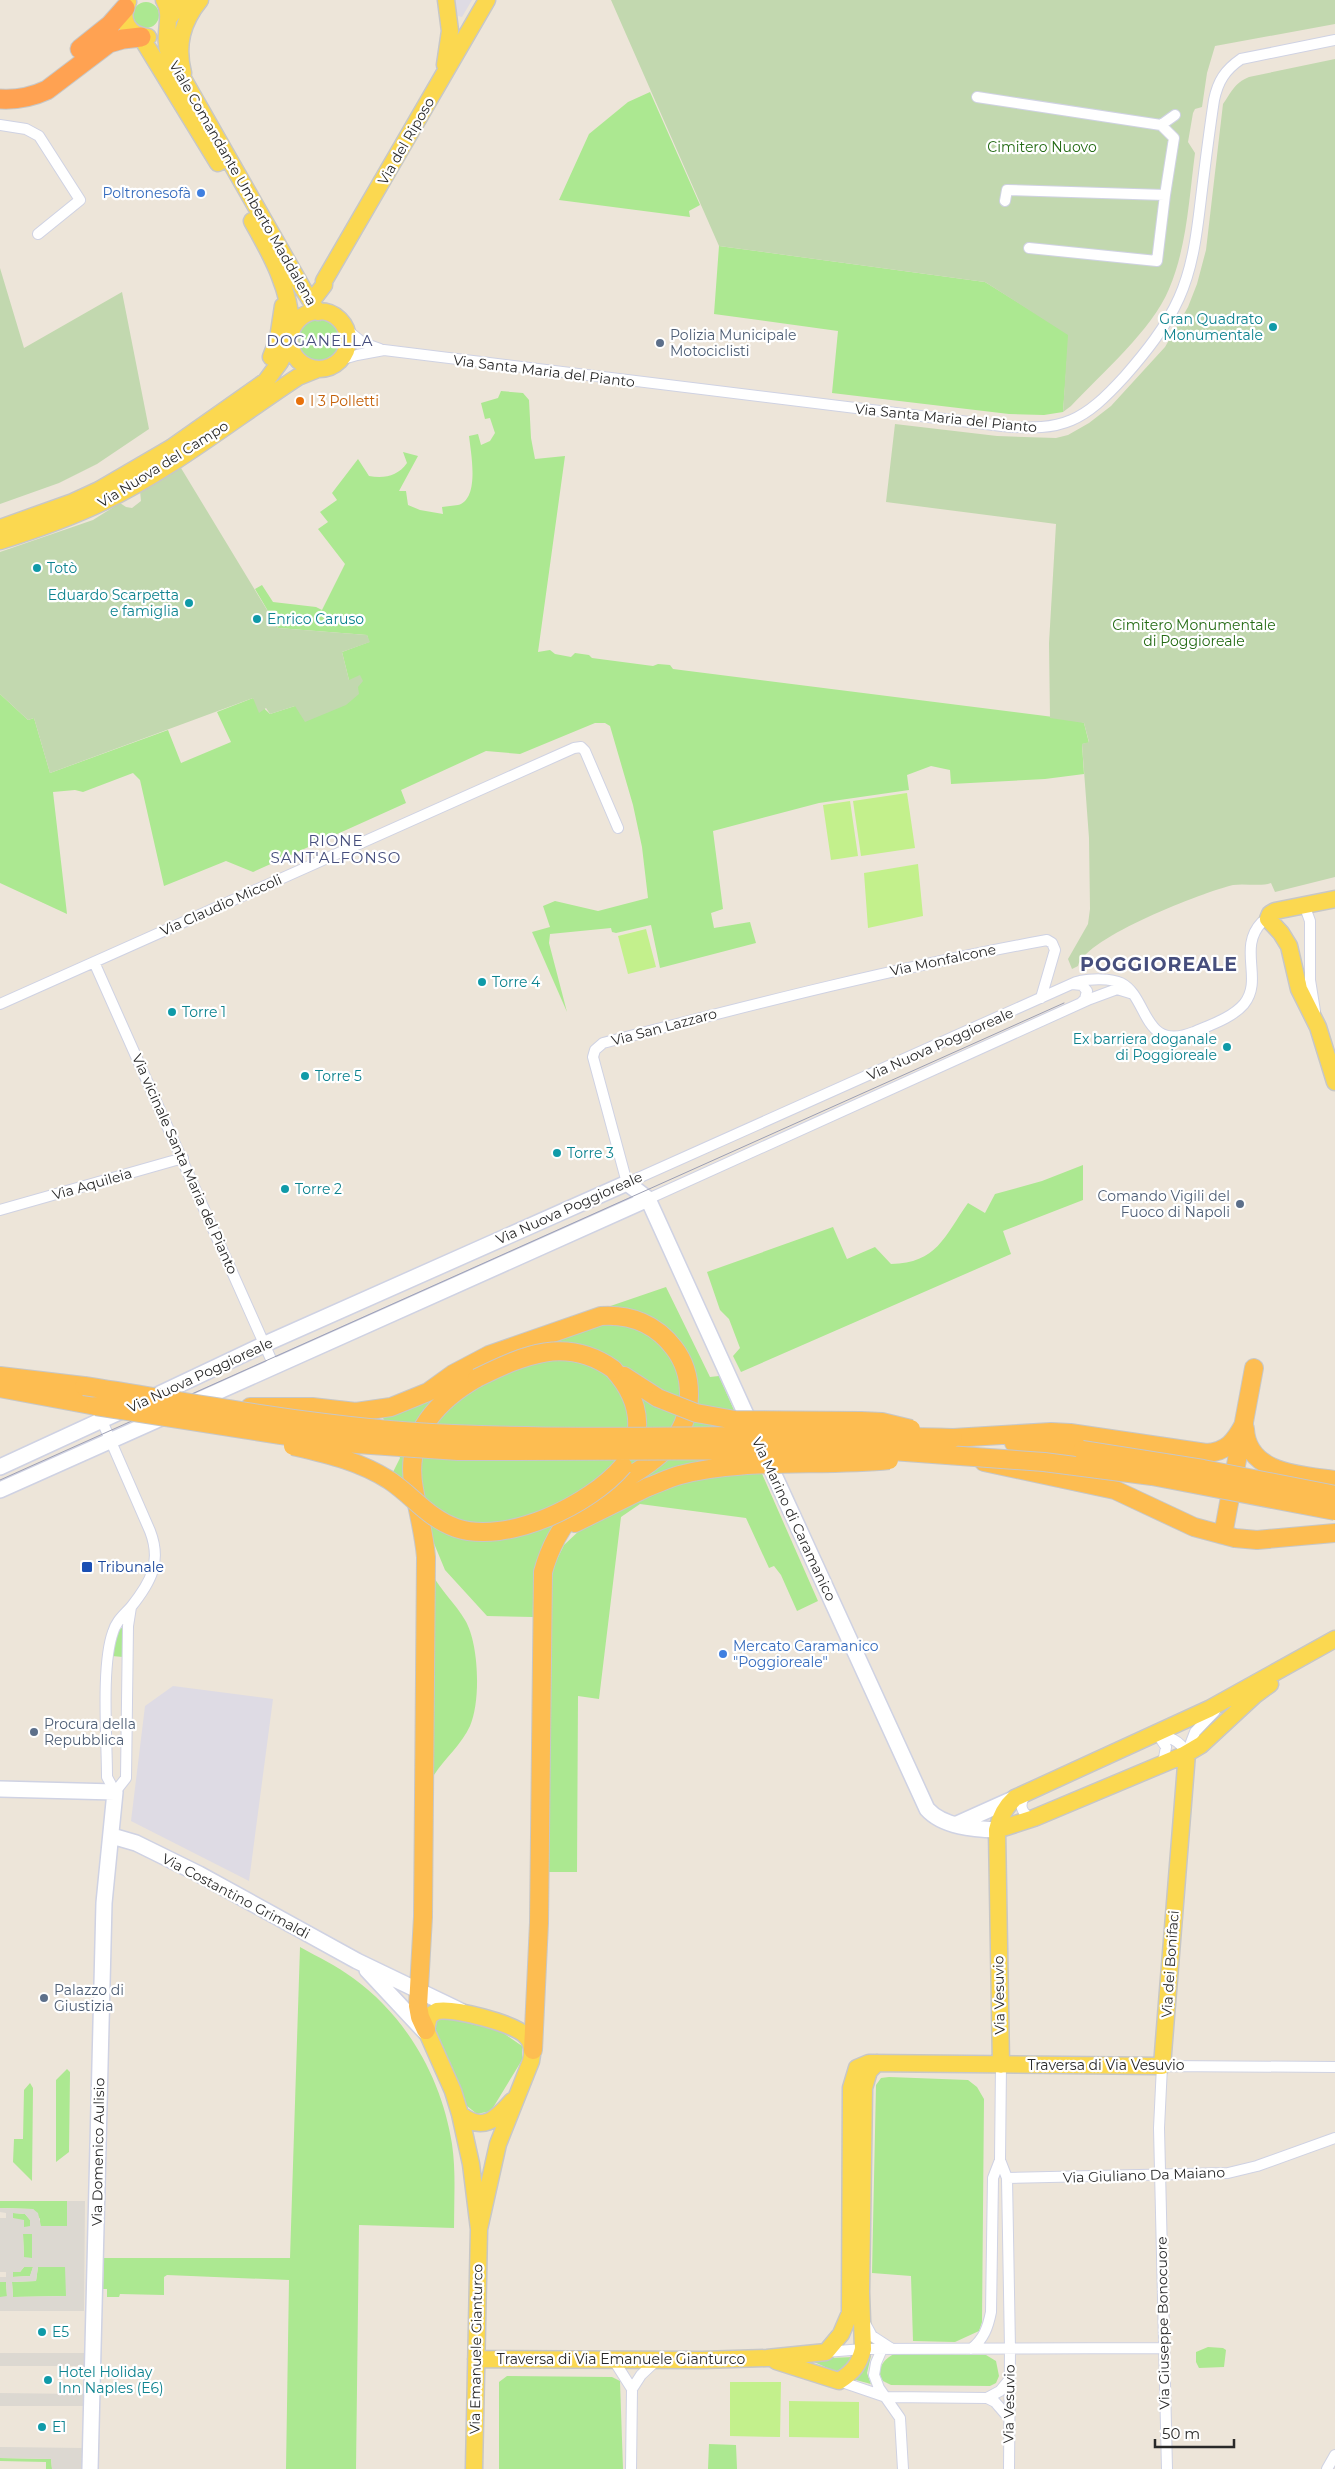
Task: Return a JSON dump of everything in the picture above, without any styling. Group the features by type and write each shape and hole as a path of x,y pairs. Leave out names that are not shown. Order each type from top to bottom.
{"highway":[{"path":"0,87 21,86 46,76 110,25 125,3"},
{"path":"0,100 15,100 48,90 109,43 123,38 141,37"},
{"path":"221,1408 297,1407 356,1412 391,1407 428,1392 460,1370 489,1355 601,1316 620,1316 637,1320 654,1328 669,1341 681,1360 686,1373 689,1394 688,1411 682,1428 672,1445 655,1459 578,1510 566,1524 550,1551 544,1572 542,1584 539,1924 533,2050"},
{"path":"427,2032 420,2017 419,1992 423,1917 425,1542 414,1489 412,1464 417,1442 432,1413 444,1400 477,1378 510,1363 555,1350 583,1352 597,1358 658,1398 706,1416 735,1420 882,1422 1023,1472 1075,1480 1115,1490 1194,1528 1222,1535 1257,1540 1335,1533"},
{"path":"1222,1535 1254,1368"},
{"path":"218,1426 353,1462 390,1481 439,1521 467,1531 497,1532 539,1520 563,1510 598,1489 623,1466 633,1448 638,1421 628,1388 613,1369"},
{"path":"0,1376 84,1386 315,1422 453,1434 870,1435 952,1446 1044,1462 1152,1476 1335,1510"},
{"path":"0,1388 218,1426 347,1443 458,1451 829,1450 1041,1445 1145,1460 1335,1495"},
{"path":"550,1551 561,1535 577,1522 648,1487 681,1475 728,1467 852,1464 952,1446 1051,1432 1070,1433 1206,1453 1216,1452 1229,1446 1244,1424"},
{"path":"1244,1424 1249,1448 1253,1455 1267,1465 1290,1472 1335,1480"}],"main road":[{"name":"Viale Comandante Umberto Maddalena","path":"164,0 168,6 167,48 186,85 311,301"},
{"path":"141,37 154,36 164,29 184,0"},
{"path":"186,85 181,62 180,40 187,18 200,0"},
{"path":"443,77 450,32 446,0"},
{"name":"Via del Riposo","path":"311,301 324,285 324,281 487,0"},
{"name":"Viale Comandante Umberto Maddalena","path":"125,3 126,26 141,37 246,209 270,252 284,286 291,335"},
{"path":"248,394 266,367 278,340 284,286"},
{"path":"311,301 334,316 345,328 346,349 340,360 332,366 318,369 302,363 291,349 291,335 311,301"},
{"name":"Via Nuova del Campo","path":"0,528 50,512 99,490 171,448 266,381 280,362 291,335"},
{"name":"Via Nuova del Campo","path":"0,541 54,523 105,501 168,464 298,378 318,369"},
{"path":"1335,899 1275,911 1270,914 1268,919 1268,924 1289,946 1299,989 1318,1027 1335,1082"},
{"path":"627,1183 648,1199"},
{"name":"Via Nuova Poggioreale","path":"0,1467 265,1344 627,1183"},
{"name":"Via Nuova Poggioreale","path":"0,1490 648,1199"},
{"name":"Via Marino di Caramanico","path":"648,1199 927,1809 934,1817 956,1824 997,1830"},
{"path":"997,1830 1034,1818 1187,1753 1212,1736 1264,1682 1335,1639"},
{"path":"956,1824 1154,1735 1335,1648"},
{"name":"Via dei Bonifaci","path":"1162,2066 1187,1753"},
{"path":"0,1789 115,1792"},
{"name":"Via Domenico Aulisio","path":"90,2469 104,1903 115,1792"},
{"path":"997,1830 1002,1813 1021,1795"},
{"name":"Via Vesuvio","path":"997,1830 1000,2065"},
{"name":"Via Costantino Grimaldi","path":"112,1836 136,1843 199,1874 357,1961 419,1992 474,2016"},
{"name":"Via Costantino Grimaldi","path":"357,1961 427,2032"},
{"path":"427,2032 429,2016 436,2011 474,2016 520,2030 531,2043 533,2050"},
{"name":"Via Emanuele Gianturco","path":"427,2032 444,2069 460,2114 469,2156 479,2229 474,2469"},
{"name":"Via Emanuele Gianturco","path":"479,2229 493,2161 531,2061 533,2050"},
{"name":"Traversa di Via Vesuvio","path":"826,2352 841,2334 850,2314 852,2079 854,2073 862,2064 1162,2066"},
{"path":"839,2381 855,2370 863,2349 864,2088 869,2071 877,2064"},
{"name":"Via Emanuele Gianturco","path":"460,2114 474,2122 488,2122 498,2116 517,2096"},
{"name":"Traversa di Via Emanuele Gianturco","path":"476,2359 767,2358 826,2352"},
{"name":"Traversa di Via Emanuele Gianturco","path":"767,2358 806,2368 839,2381"}],"street":[{"name":"Via Santa Maria del Pianto","path":"340,360 384,350 1002,426 1048,428 1063,424 1088,411 1117,384 1158,334 1179,298 1195,246 1214,100 1221,77 1241,59 1335,40"},
{"path":"977,97 1161,125 1174,138 1165,195 1158,261 1029,248"},
{"path":"1161,125 1175,115"},
{"path":"0,124 26,129 40,136 80,200 38,234"},
{"path":"1005,201 1007,190 1165,195"},
{"path":"345,328 363,343 384,350"},
{"name":"Via Claudio Miccoli","path":"0,1004 574,748 581,747 585,751 618,828"},
{"path":"1306,910 1310,920 1310,980 1318,1027"},
{"name":"Via Nuova Poggioreale","path":"627,1183 768,1118 805,1105 1072,984 1088,980 1117,981 1128,988 1151,1026 1170,1036 1193,1032 1232,1014 1243,1005 1250,991 1250,944 1253,933 1268,924"},
{"name":"Via Monfalcone","path":"777,998 962,955 1047,940 1052,943 1054,950 1041,998"},
{"name":"Via vicinale Santa Maria del Pianto","path":"94,962 183,1158 274,1366"},
{"path":"1072,984 1082,986 1087,991 1085,999 1081,1003"},
{"name":"Via Nuova Poggioreale","path":"648,1199 1081,1003 1116,989 1126,991 1137,1002"},
{"name":"Via San Lazzaro","path":"627,1183 593,1057 594,1050 604,1043 777,998"},
{"name":"Via Aquileia","path":"0,1210 183,1158"},
{"path":"102,1421 150,1530 156,1549 154,1571 131,1607 115,1627 108,1657 107,1777 115,1792 126,1778 128,1626 131,1607"},
{"path":"1187,1753 1194,1732 1227,1699"},
{"path":"1154,1735 1175,1740 1182,1745 1187,1753"},
{"path":"1154,1735 1160,1738 1166,1747 1164,1758 1159,1765"},
{"path":"1021,1795 1024,1797 1021,1808 1024,1813 1034,1818"},
{"name":"Via Vesuvio","path":"1000,2065 1000,2160 1007,2178 1010,2349 1009,2469"},
{"name":"Traversa di Via Vesuvio","path":"1162,2066 1335,2067"},
{"name":"Via dei Bonifaci","path":"1160,2176 1162,2066"},
{"name":"Via Giuliano Da Maiano","path":"1007,2178 1206,2176 1246,2170 1335,2138"},
{"name":"Via Vesuvio","path":"971,2349 980,2342 986,2332 991,2312 993,2178 1000,2160"},
{"name":"Via Giuseppe Bonocuore","path":"1160,2176 1167,2469"},
{"path":"862,2318 872,2336 888,2349 876,2363 874,2375 900,2418 903,2469"},
{"name":"Traversa di Via Emanuele Gianturco","path":"826,2352 863,2349 1164,2348"},
{"path":"614,2359 632,2389 631,2469"},
{"path":"632,2389 641,2375 658,2359"},
{"path":"987,2398 1000,2391 1009,2380"},
{"name":"Traversa di Via Emanuele Gianturco","path":"839,2381 886,2396 987,2398"},
{"path":"987,2398 995,2402 1008,2417"},
{"path":"1326,2469 1335,2455"}],"shaded area":[{"path":"453,0 472,0 462,17 458,16"},
{"path":"173,1686 273,1699 249,1881 131,1821 145,1706"},
{"path":"67,2201 85,2201 84,2311 0,2311 0,2297 7,2296 6,2282 0,2282 0,2277 6,2277 6,2272 0,2272 0,2218 6,2218 6,2213 0,2212 0,2208 33,2209 38,2213 41,2226 67,2226","holes":["13,2213 25,2214 30,2220 30,2226 24,2227 24,2220 13,2218","23,2234 32,2234 32,2258 24,2257","24,2267 33,2267 30,2276 13,2277 13,2272 20,2272","38,2267 65,2267 66,2296 13,2297 12,2282 36,2281"]},
{"path":"0,2353 84,2353 84,2366 0,2366"},
{"path":"0,2393 84,2394 84,2406 0,2406"},
{"path":"0,2447 84,2448 83,2469 52,2469 51,2459 0,2458"}],"green space":[{"name":"Cimitero Nuovo","path":"611,0 1335,0 1335,24 1215,46 1207,73 1202,107 1195,109 1193,113 1188,142 1195,153 1189,205 1180,256 1169,289 1151,320 1139,335 1063,412 1068,335 985,282 719,246"},
{"path":"146,2 155,6 159,15 155,24 146,28 137,24 133,15 137,6"},
{"name":"Cimitero Monumentale di Poggioreale","path":"1335,59 1335,877 1275,892 1271,883 1262,885 1233,885 1218,889 1173,906 1123,929 1086,954 1078,966 1072,969 1068,959 1088,924 1090,909 1089,838 1082,744 1089,742 1084,723 1050,718 1049,643 1056,524 886,502 895,424 997,436 1056,438 1068,435 1089,423 1111,406 1165,347 1188,307 1197,284 1206,250 1223,104 1236,85 1244,79"},
{"path":"650,92 700,205 689,211 690,217 559,200 589,134 628,102"},
{"path":"719,246 985,282 1069,334 1063,412 1044,415 1009,414 832,393 838,331 714,314"},
{"path":"0,268 24,348 122,292 149,429 97,464 59,483 0,504"},
{"path":"314,316 324,316 336,323 343,335 343,345 336,357 324,364 314,364 306,360 299,353 295,345 295,335 299,327 306,320"},
{"path":"501,391 523,393 529,400 531,438 535,459 565,456 538,652 550,650 555,654 571,657 575,653 589,655 592,658 653,666 658,664 670,665 673,669 1077,720 1084,723 1089,743 1082,744 1084,774 1045,779 951,784 950,770 931,766 907,775 909,790 819,803 713,831 723,909 711,913 714,928 750,922 756,943 660,968 651,925 616,933 612,932 611,928 550,934 549,943 567,1012 532,932 550,927 543,906 555,901 598,911 648,898 642,847 633,805 610,726 605,723 595,723 520,754 486,751 401,790 406,803 253,872 226,861 164,886 140,780 133,773 83,792 75,790 53,792 67,914 0,883 0,694 28,720 34,718 50,773 168,730 181,763 231,742 217,712 253,698 270,714 295,706 349,680 342,652 369,642 367,635 278,628 255,589 262,585 273,602 316,607 322,610 345,564 318,529 328,522 320,512 337,500 332,493 358,459 369,476 380,477 395,474 407,463 403,452 418,456 399,491 406,491 408,505 420,510 443,514 442,507 458,505 465,501 472,485 469,436 478,434 481,445 490,441 495,433 490,418 485,419 481,403 498,398"},
{"path":"181,468 278,628 367,635 370,642 342,652 349,680 360,675 363,681 358,687 359,694 346,705 305,722 295,706 270,714 266,708 259,713 253,698 50,773 34,718 28,720 0,694 0,552 93,520 120,503 132,508 141,501 140,491"},
{"path":"907,793 915,848 861,856 853,801"},
{"path":"850,801 858,856 831,860 823,805"},
{"path":"918,864 923,916 868,928 864,873"},
{"path":"646,929 656,967 628,974 618,936"},
{"path":"1083,1165 1083,1200 1003,1231 1011,1254 741,1372 733,1356 740,1348 729,1319 720,1310 707,1272 833,1227 847,1259 875,1247 891,1264 919,1259 938,1246 968,1203 985,1213 995,1194 1042,1181"},
{"path":"666,1287 710,1377 719,1376 818,1601 797,1611 781,1575 774,1566 769,1568 746,1518 640,1504 621,1517 599,1699 578,1696 577,1872 545,1872 549,1576 564,1545 581,1529 585,1514 681,1444 691,1426 697,1398 677,1342 616,1321 656,1337 679,1369 682,1417 666,1441 554,1527 542,1550 536,1570 533,1591 533,1617 487,1616 445,1570 428,1529 418,1460 430,1404 413,1427 404,1480 393,1472 400,1458 378,1406 590,1313"},
{"path":"432,1574 461,1614 470,1630 476,1657 477,1688 474,1715 467,1733 434,1775 429,1776"},
{"path":"122,1628 123,1657 112,1656 119,1629"},
{"path":"300,1947 353,1978 390,2011 419,2051 431,2073 440,2096 452,2144 454,2228 359,2225 356,2469 286,2469 289,2280 167,2275 164,2277 164,2295 120,2294 119,2297 107,2297 107,2289 103,2289 104,2258 290,2258"},
{"path":"444,2016 499,2030 522,2046 522,2060 491,2111 477,2114 467,2106 450,2062 432,2027 432,2023"},
{"path":"67,2069 70,2072 69,2152 56,2162 56,2080"},
{"path":"881,2078 968,2080 977,2087 984,2099 982,2322 979,2331 955,2342 913,2341 911,2276 872,2273 876,2085"},
{"path":"30,2083 33,2088 32,2181 13,2162 14,2139 23,2139 24,2090"},
{"path":"0,2201 67,2201 67,2226 40,2226 40,2219 33,2209 0,2208"},
{"path":"13,2213 25,2214 30,2220 31,2227 24,2227 13,2218"},
{"path":"23,2234 32,2234 32,2258 24,2258"},
{"path":"24,2267 33,2267 30,2276 12,2277 12,2272 20,2272"},
{"path":"38,2267 66,2267 66,2296 13,2297 12,2282 36,2281"},
{"path":"0,2282 6,2282 7,2297 0,2297"},
{"path":"1208,2347 1226,2350 1224,2367 1199,2368 1196,2362 1196,2352"},
{"path":"894,2354 986,2355 996,2361 999,2376 996,2383 990,2386 891,2385 883,2381 880,2369 884,2362"},
{"path":"867,2356 871,2356 867,2373 871,2384 852,2379"},
{"path":"854,2357 839,2373 814,2362 830,2358"},
{"path":"507,2376 612,2377 620,2381 623,2469 499,2469 499,2382"},
{"path":"730,2382 781,2382 780,2437 730,2436"},
{"path":"789,2401 859,2402 859,2438 789,2437"},
{"path":"709,2444 736,2445 737,2469 708,2469"},
{"path":"0,2458 51,2459 52,2469 46,2469 46,2462 0,2461"}],"tram line":[{"path":"0,1480 1064,1003"}],"place":[{"name":"Poltronesofà","path":"201,193"},
{"name":"Gran Quadrato Monumentale","path":"1273,327"},
{"name":"Polizia Municipale Motociclisti","path":"660,343"},
{"name":"I 3 Polletti","path":"300,401"},
{"name":"Totò","path":"37,568"},
{"name":"Eduardo Scarpetta e famiglia","path":"189,603"},
{"name":"Enrico Caruso","path":"257,619"},
{"name":"Torre 4","path":"482,982"},
{"name":"Torre 1","path":"172,1012"},
{"name":"Ex barriera doganale di Poggioreale","path":"1227,1047"},
{"name":"Torre 5","path":"305,1076"},
{"name":"Torre 3","path":"557,1153"},
{"name":"Torre 2","path":"285,1189"},
{"name":"Comando Vigili del Fuoco di Napoli","path":"1240,1204"},
{"name":"Tribunale","path":"87,1567"},
{"name":"Mercato Caramanico \"Poggioreale\"","path":"723,1654"},
{"name":"Procura della Repubblica","path":"34,1732"},
{"name":"Palazzo di Giustizia","path":"44,1998"},
{"name":"E5","path":"42,2332"},
{"name":"Hotel Holiday Inn Naples (E6)","path":"48,2380"},
{"name":"E1","path":"42,2427"}],"district":[{"name":"DOGANELLA","path":"320,340"},
{"name":"RIONE SANT'ALFONSO","path":"336,848"},
{"name":"POGGIOREALE","path":"1159,964"}]}
